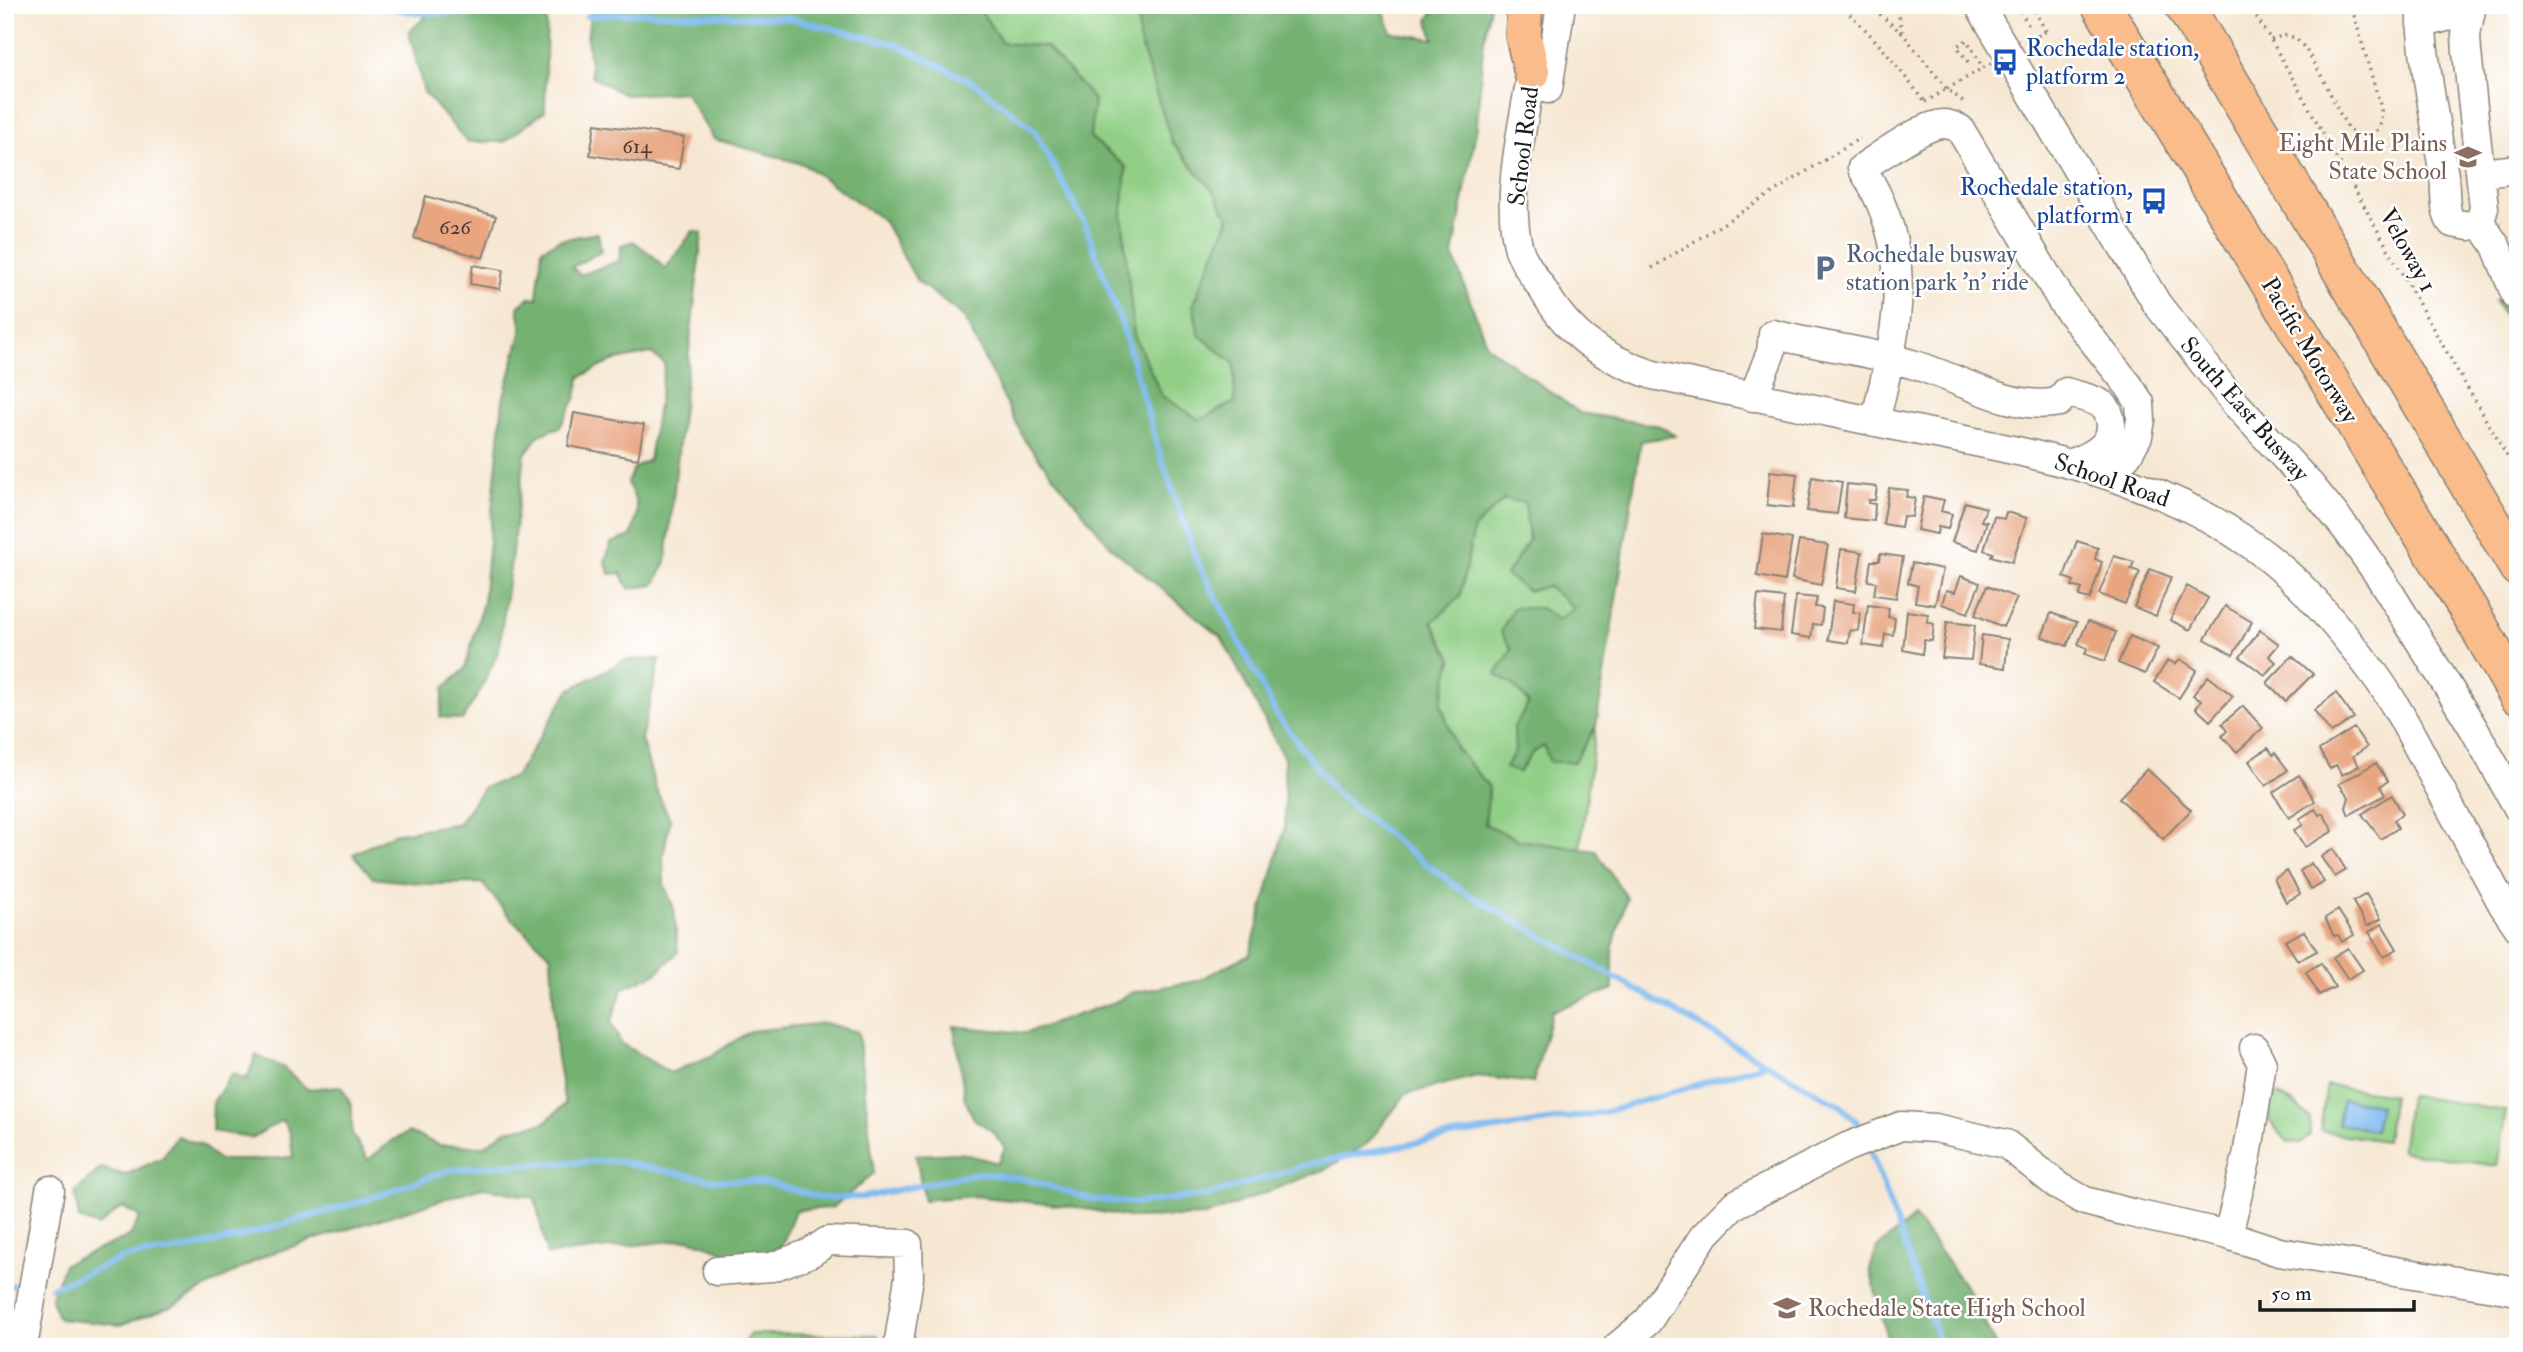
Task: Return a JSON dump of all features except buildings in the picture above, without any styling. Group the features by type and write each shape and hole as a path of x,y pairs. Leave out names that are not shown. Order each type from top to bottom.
{"highway":[{"name":"Pacific Motorway","path":"2101,5 2518,695"},
{"path":"2184,5 2518,567"}],"main road":[{"path":"1525,5 1523,35 1532,73"}],"street":[{"name":"School Road","path":"1542,5 1515,178 1514,209 1519,250 1555,311 1571,328 1615,362 1653,375 1994,446 2109,475 2174,500 2265,555 2306,592 2375,675 2409,731 2503,905 2518,927"},
{"name":"School Road","path":"1538,282 1531,209 1533,181 1562,5"},
{"name":"South East Busway","path":"1979,5 2157,304 2235,403 2312,487 2353,538 2423,647 2518,808"},
{"path":"2480,222 2461,226 2448,219 2420,15 2446,17 2471,10 2466,35 2484,208 2480,222 2496,246 2516,296"},
{"path":"1875,422 1897,316 1897,265 1882,203 1862,168 1909,138 1931,127 1946,124 1960,129 2063,303 2140,403 2138,436 2128,454 2109,475"},
{"path":"2481,173 2518,169"},
{"path":"1754,397 1771,352 1773,334 1937,372 1992,395 2044,405 2059,402 2066,392 2103,405 2110,415 2111,430 2107,441 2093,454 2070,464"},
{"path":"2228,1235 2247,1156 2262,1064 2254,1048"},
{"path":"1617,1347 1647,1321 1703,1237 1734,1206 1847,1147 1901,1126 1935,1128 2006,1144 2060,1187 2085,1201 2228,1235 2279,1252 2518,1292"},
{"path":"23,1347 50,1191"},
{"path":"717,1271 772,1267 810,1253 828,1241 908,1244 909,1278 898,1347"}],"path":[{"path":"1839,5 1878,42 1923,103 2046,31 2030,5 2020,9 2028,24"},
{"path":"1869,5 1903,34 1947,89"},
{"path":"1891,5 1899,16 1903,34"},
{"name":"Veloway 1","path":"2249,5 2518,475"},
{"path":"2271,40 2283,35 2294,37 2307,48 2349,130 2362,136 2371,136 2378,129 2382,118 2381,108 2351,5"},
{"path":"1968,62 1957,46 1967,40 1983,68"},
{"path":"1652,268 1869,133"}],"green space":[{"path":"438,5 547,5 545,111 504,142 467,142 424,92 409,32"},
{"path":"592,5 977,5 1002,43 1047,47 1094,100 1090,137 1126,167 1122,215 1134,335 1162,396 1200,420 1235,402 1234,363 1199,335 1193,304 1229,219 1215,193 1172,142 1139,39 1138,5 1382,5 1391,32 1434,39 1428,20 1438,5 1490,5 1483,47 1477,125 1453,255 1487,346 1580,413 1660,426 1675,436 1641,441 1596,726 1574,762 1550,762 1544,746 1532,753 1519,772 1505,768 1515,751 1514,727 1529,703 1514,686 1496,674 1512,650 1501,632 1513,608 1541,608 1558,620 1574,608 1548,586 1528,591 1506,575 1529,540 1525,503 1504,499 1474,528 1460,597 1432,622 1452,659 1441,703 1456,748 1489,787 1485,824 1519,840 1596,851 1627,898 1613,947 1613,989 1552,1011 1533,1083 1477,1076 1406,1094 1368,1143 1326,1169 1205,1216 1134,1218 1075,1207 974,1196 924,1200 916,1155 961,1153 998,1163 1005,1148 991,1130 974,1119 965,1100 954,1026 1026,1033 1117,1001 1130,993 1197,981 1250,954 1285,826 1284,758 1222,638 1112,548 1025,441 963,316 917,281 883,220 803,164 713,139 685,92 624,95 591,76 587,38"},
{"path":"977,5 1138,5 1139,39 1172,142 1215,193 1229,219 1193,304 1199,335 1234,363 1235,402 1200,420 1162,396 1134,335 1122,215 1126,167 1090,137 1094,100 1047,47 1002,43"},
{"path":"693,231 702,233 666,562 654,585 629,589 621,573 610,574 605,562 611,543 631,536 636,521 637,509 627,483 634,468 649,460 665,364 651,353 612,361 580,377 576,397 560,427 539,435 525,454 499,650 480,691 462,720 440,717 444,688 465,669 483,602 503,400 522,329 518,307 529,298 537,298 542,249 559,240 598,233 601,252 572,267 580,275 619,261 621,245 633,241 665,269"},
{"path":"2518,299 2518,342 2495,300"},
{"path":"1505,499 1525,503 1529,540 1547,586 1575,608 1558,620 1541,608 1496,674 1514,686 1529,702 1514,727 1519,772 1532,753 1544,746 1574,762 1596,726 1580,849 1519,840 1485,824 1489,787 1456,748 1441,703 1452,659 1432,622 1460,597 1473,528"},
{"path":"660,659 641,739 657,792 670,819 663,857 664,884 674,909 678,952 655,974 623,988 611,1023 621,1043 670,1073 711,1056 750,1031 825,1023 858,1032 874,1173 832,1208 795,1210 782,1245 752,1261 689,1239 547,1255 535,1198 482,1187 266,1255 171,1307 120,1325 59,1319 51,1300 64,1264 130,1236 140,1217 122,1207 98,1226 79,1219 75,1192 101,1168 125,1175 162,1158 177,1136 201,1145 219,1160 293,1157 290,1133 282,1120 252,1138 212,1131 213,1102 232,1074 247,1079 256,1055 284,1068 307,1089 341,1086 352,1107 352,1134 368,1160 391,1141 409,1132 439,1145 485,1146 506,1130 544,1123 565,1104 556,1052 551,956 510,917 482,883 427,884 373,878 353,854 393,834 459,823 484,787 515,777 569,690 625,660"},
{"path":"2327,1085 2393,1095 2386,1141 2320,1131"},
{"path":"2277,1094 2294,1103 2310,1119 2310,1135 2300,1143 2288,1142 2269,1121 2270,1102"},
{"path":"2409,1095 2506,1111 2497,1166 2401,1151"},
{"path":"1914,1217 1969,1291 1996,1347 1889,1347 1870,1269 1877,1248"},
{"path":"750,1334 878,1335 876,1347 741,1347"}],"water":[{"path":"2342,1099 2380,1105 2375,1130 2338,1124"}],"waterway":[{"path":"380,5 416,13 535,14"},
{"path":"587,16 640,13 789,18 896,44 978,85 1034,130 1085,224 1124,331 1158,448 1196,559 1277,715 1335,792 1463,891 1841,1106 1859,1124 1863,1133"},
{"path":"51,1288 126,1257 186,1249 235,1238 366,1200 449,1170 501,1165 615,1161 713,1180 774,1184 822,1198 864,1197 978,1173 1025,1179 1094,1200 1136,1203 1210,1195 1313,1163 1451,1136 1606,1112 1766,1064"},
{"path":"1869,1146 1941,1347"},
{"path":"5,1288 17,1284"}],"place":[{"name":"Rochedale station, platform 2","path":"2005,62"},
{"name":"Eight Mile Plains State School","path":"2468,157"},
{"name":"Rochedale station, platform 1","path":"2154,201"},
{"name":"Rochedale busway station park 'n' ride","path":"1825,268"},
{"name":"Rochedale State High School","path":"1787,1308"}]}
